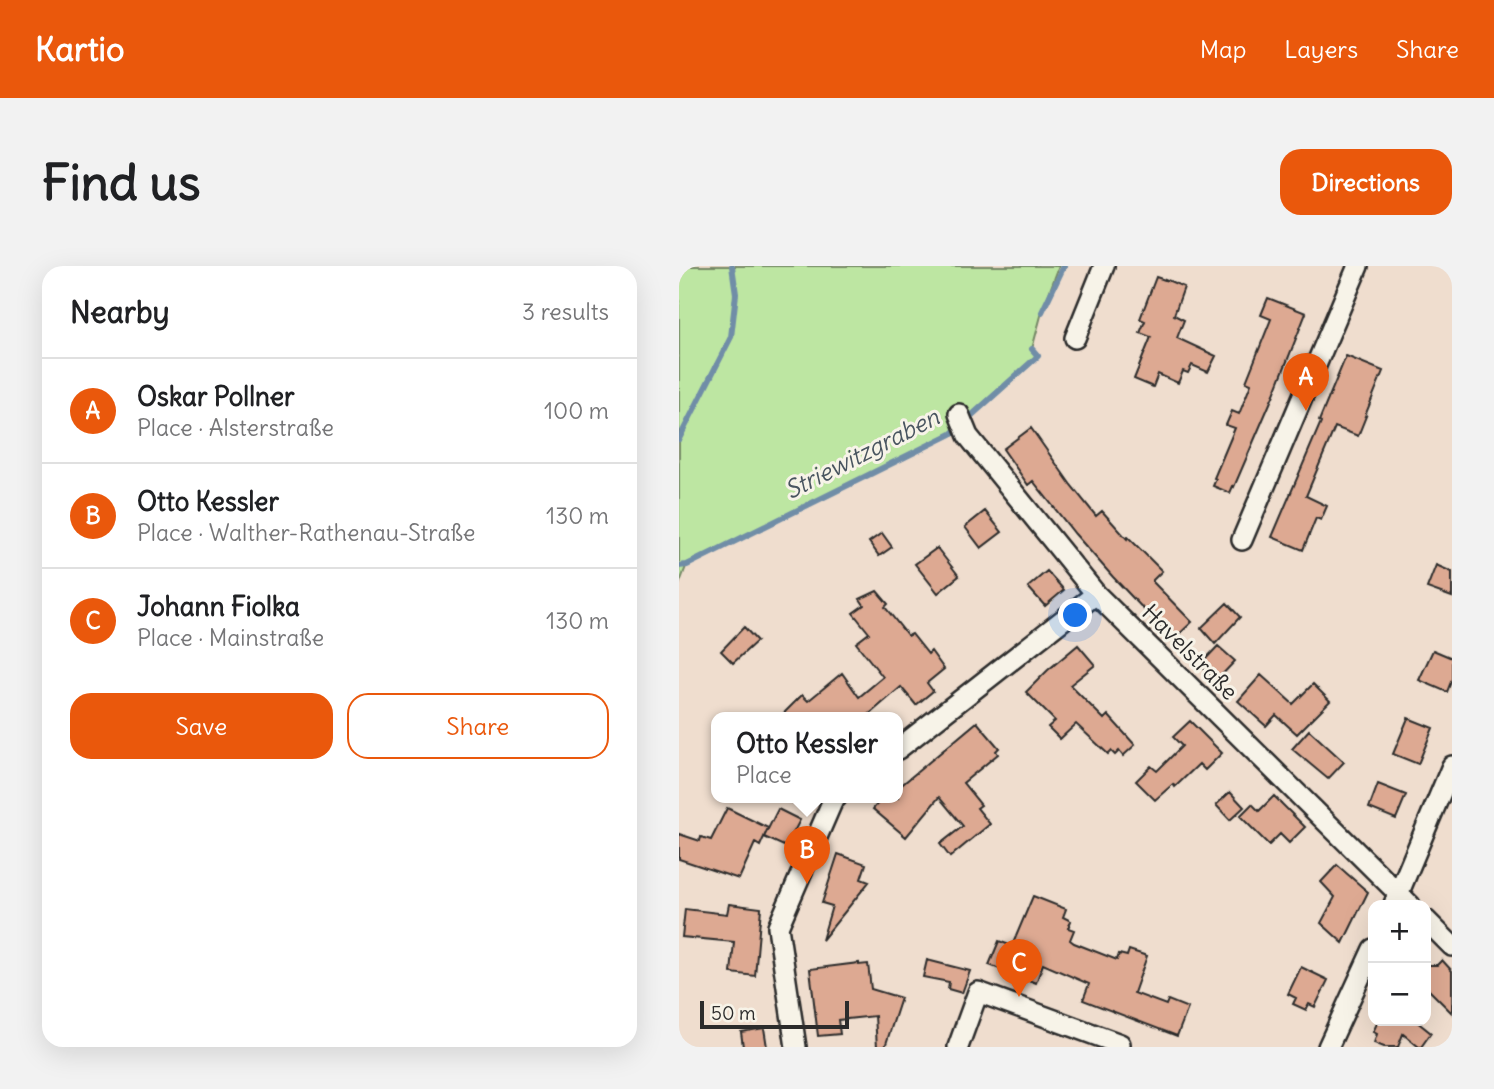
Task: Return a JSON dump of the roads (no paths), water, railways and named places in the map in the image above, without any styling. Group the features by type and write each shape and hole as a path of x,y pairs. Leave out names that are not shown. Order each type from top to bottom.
{"street":[{"path":"1075,338 1104,266"},
{"path":"1242,540 1358,266"},
{"name":"Havelstraße","path":"959,414 968,436 1096,594 1400,900"},
{"path":"903,745 1096,594"},
{"path":"1401,900 1452,766"},
{"path":"796,1047 779,927 832,803"},
{"path":"1431,925 1452,946"},
{"path":"1328,1047 1368,959"},
{"path":"958,1047 978,992 1119,1044 1119,1047"}],"waterway":[{"path":"679,439 731,337 736,294 732,266"},
{"name":"Striewitzgraben","path":"1042,312 1064,266"},
{"name":"Striewitzgraben","path":"679,566 687,565 951,434 1038,356 1032,349"}],"place":[{"name":"Oskar Pollner","path":"1306,411"},
{"name":"Otto Kessler","path":"807,884"},
{"name":"Johann Fiolka","path":"1019,997"}]}
